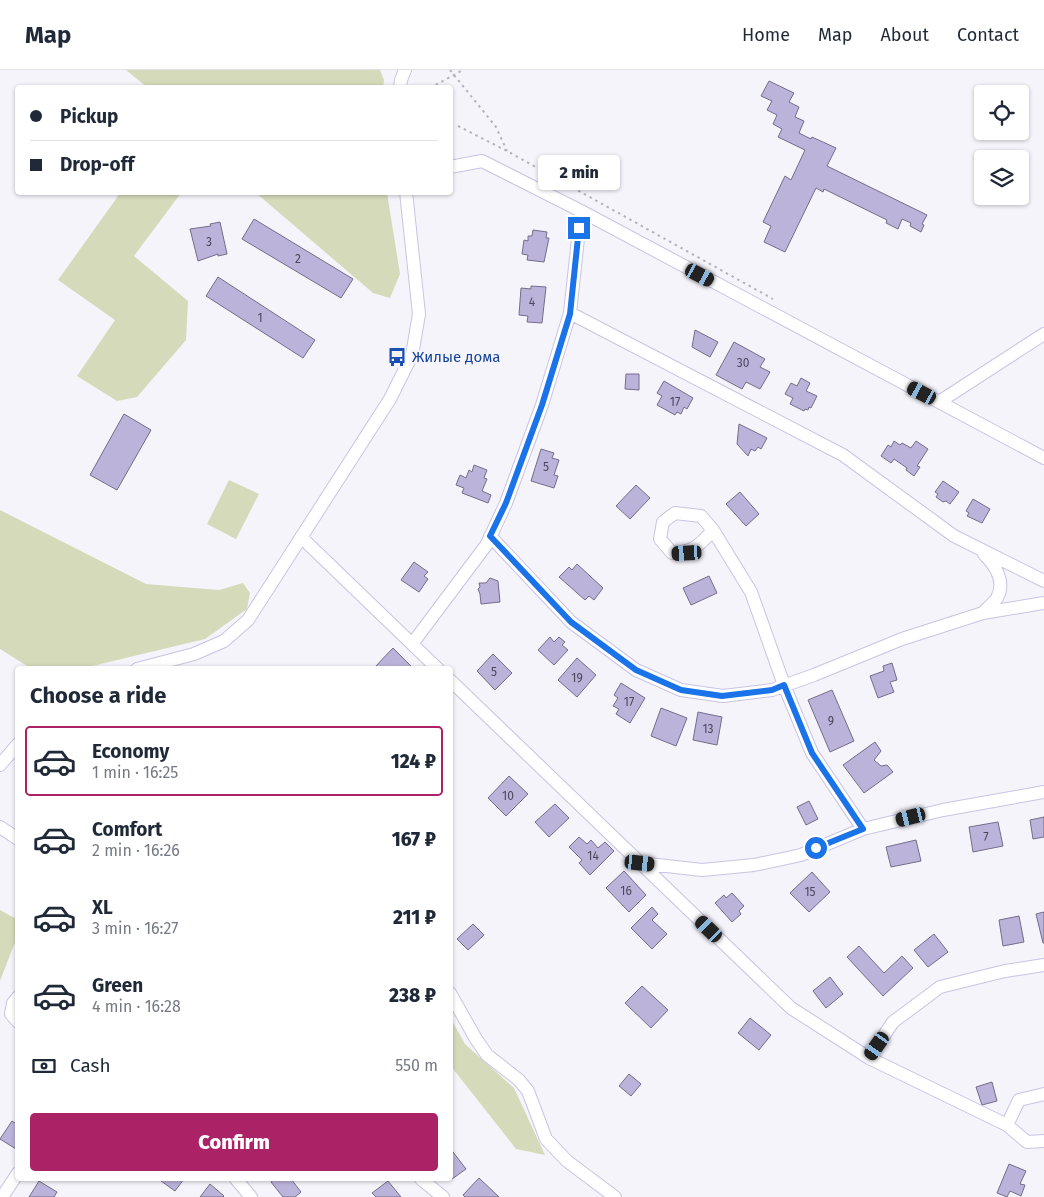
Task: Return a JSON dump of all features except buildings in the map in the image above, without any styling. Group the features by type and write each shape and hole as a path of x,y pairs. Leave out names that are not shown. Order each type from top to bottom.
{"street":[{"path":"400,85 405,70"},
{"path":"453,166 482,161 581,211 1044,458"},
{"path":"165,666 224,641 248,620 390,399 412,355 419,314 406,195"},
{"path":"412,644 487,544 506,503 542,405 570,314 581,211"},
{"path":"570,314 843,456 954,536 1044,581"},
{"path":"939,402 1044,334"},
{"path":"713,530 751,592 784,685 812,753 863,829"},
{"path":"490,536 571,622 636,670 681,690 722,696 772,690 902,639 983,613 1044,604"},
{"path":"301,537 435,666"},
{"path":"977,548 994,565 1000,582 997,598 983,613"},
{"path":"453,683 791,1008 869,1058 1007,1125 1027,1142 1044,1141"},
{"path":"0,765 15,748"},
{"path":"640,863 702,870 754,865 800,855 863,829 943,810 1044,792"},
{"path":"0,827 15,837"},
{"path":"869,1058 893,1022 940,987 1005,971 1044,965"},
{"path":"453,998 487,1055 520,1080 528,1091 546,1138 567,1162 614,1197"},
{"path":"15,1001 11,1014 15,1019"},
{"path":"1007,1125 1019,1100 1044,1094"},
{"path":"2,1197 15,1178"},
{"path":"238,1181 251,1197"},
{"path":"423,1181 442,1197"}],"path":[{"path":"450,70 496,127 507,151"},
{"path":"436,85 463,70"},
{"path":"458,126 507,151 775,300"}],"green space":[{"path":"126,70 380,70 384,80 383,85 144,85"},
{"path":"119,195 180,195 134,256 188,301 186,340 137,397 117,401 77,376 115,320 58,280"},
{"path":"258,195 387,195 400,274 390,298 373,293"},
{"path":"229,480 259,494 236,539 207,524"},
{"path":"0,510 146,584 219,590 243,583 250,593 247,609 205,639 92,666 27,666 0,649"},
{"path":"0,910 15,918 15,942 0,981"},
{"path":"453,1022 465,1044 514,1088 545,1155 516,1149 453,1069"}],"place":[{"name":"Жилые дома","path":"397,357"}],"route":[{"path":"579,228 570,314 542,405 506,503 490,536 571,622 636,670 681,690 722,696 772,690 784,685 812,753 863,829 816,848"}]}
